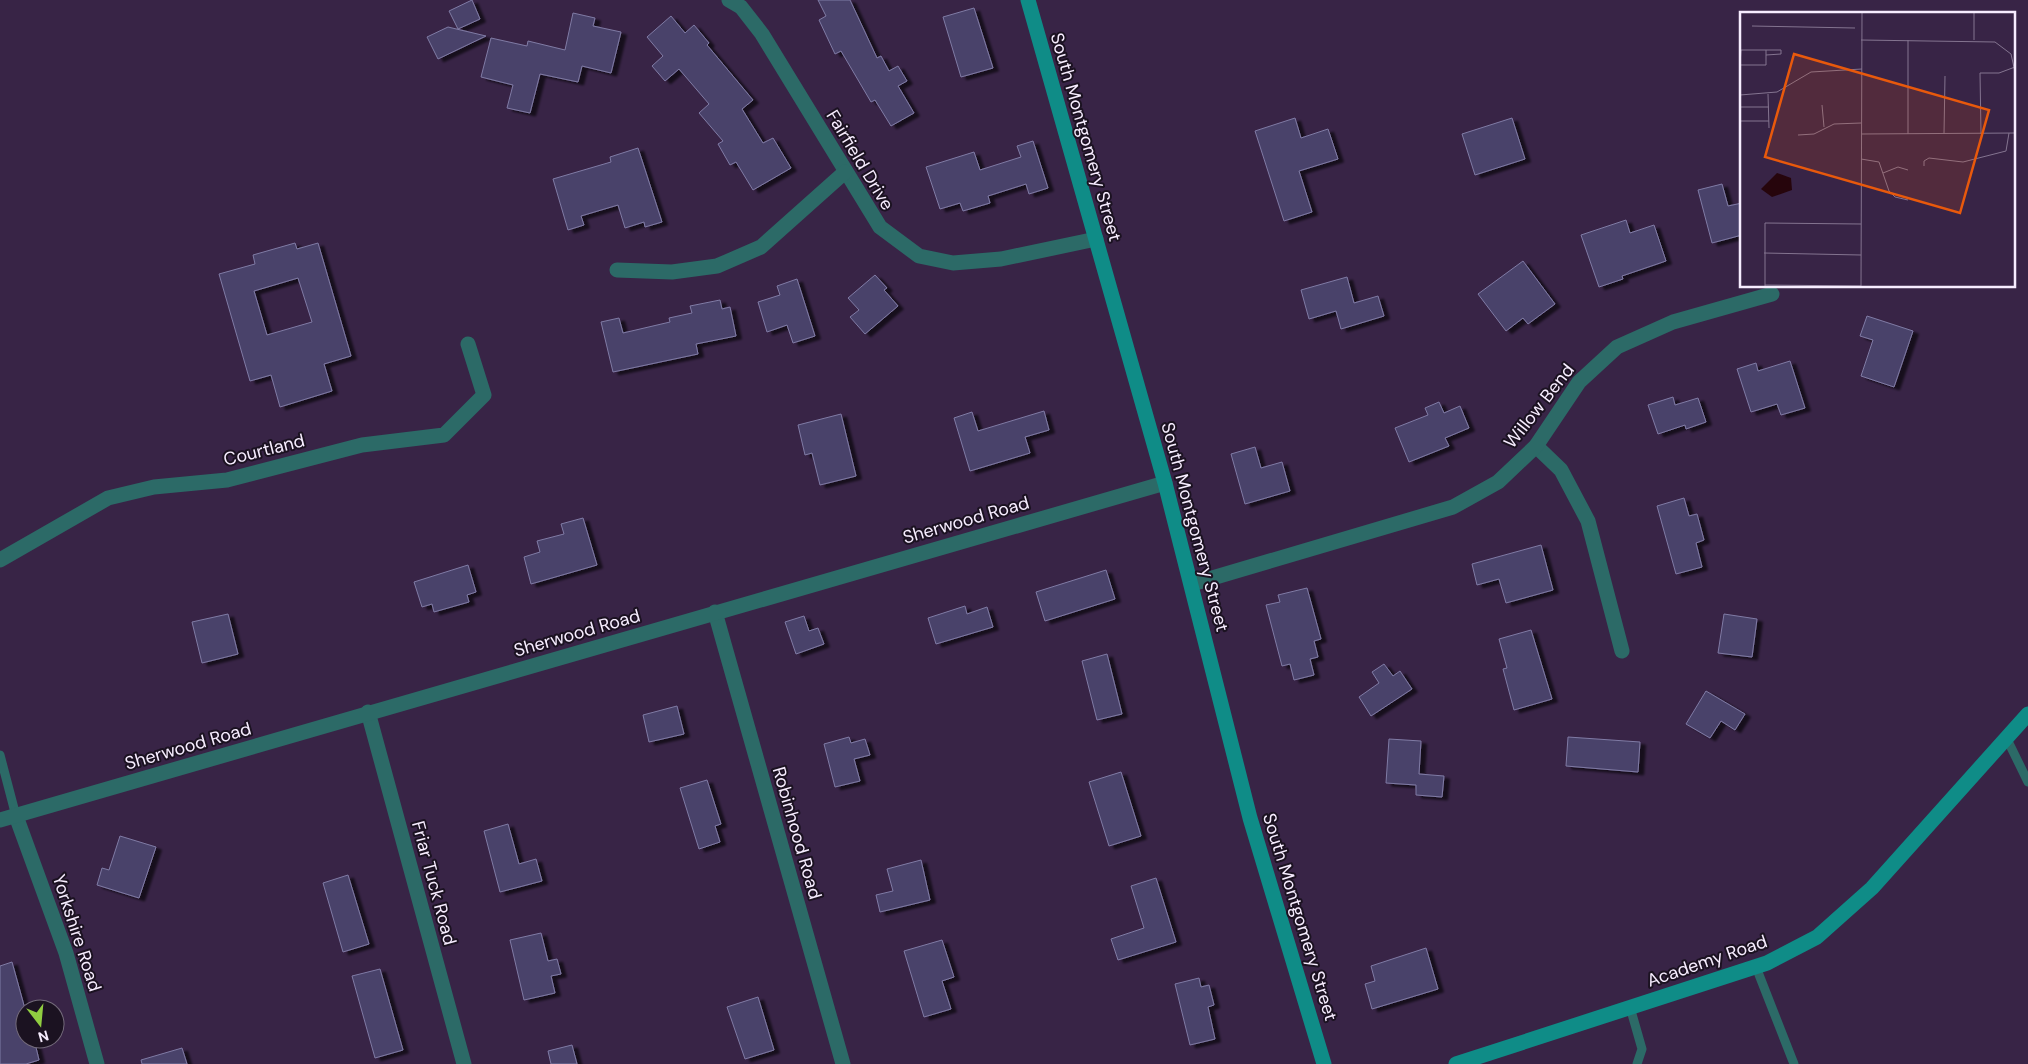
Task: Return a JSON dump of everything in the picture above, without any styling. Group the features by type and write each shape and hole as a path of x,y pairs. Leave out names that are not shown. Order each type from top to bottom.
{"street":[{"name":"Fairfield Drive","path":"729,0 741,8 762,34 880,227 919,256 953,263 1001,259 1096,239"},
{"name":"South Montgomery Street","path":"1028,0 1165,483 1250,818 1324,1064"},
{"path":"617,270 672,272 717,266 761,247 845,172"},
{"name":"Willow Bend","path":"1192,584 1453,508 1498,482 1536,446 1579,382 1617,347 1673,322 1772,294"},
{"name":"Courtland","path":"0,560 108,498 154,487 227,480 362,445 444,435 484,395 468,344"},
{"path":"1536,446 1561,470 1588,521 1622,651"},
{"name":"Sherwood Road","path":"0,820 1165,483"},
{"name":"Robinhood Road","path":"715,612 843,1064"},
{"name":"Friar Tuck Road","path":"368,712 464,1064"},
{"name":"Academy Road","path":"1456,1064 1756,967 1817,937 1872,888 2028,714"},
{"name":"Yorkshire Road","path":"16,816 66,953 97,1064"}],"lane":[{"path":"2006,737 2028,782"},
{"path":"0,755 16,816"},
{"path":"1756,967 1794,1064"},
{"path":"1630,1007 1642,1049 1637,1064"}],"building":[{"path":"472,0 480,19 458,29 449,11"},
{"path":"818,0 850,0 877,58 881,56 889,71 898,66 907,81 898,86 914,113 891,126 875,100 871,102 841,51 835,54 819,20 826,16"},
{"path":"974,8 993,68 961,77 943,17"},
{"path":"573,13 595,18 593,26 621,32 611,73 582,66 578,82 540,74 530,113 507,108 513,85 481,77 491,38 527,46 528,41 565,50"},
{"path":"671,16 685,33 694,25 709,43 707,45 753,100 742,109 763,143 773,138 791,168 753,190 736,162 730,165 718,144 723,141 699,113 709,104 679,69 665,81 652,66 663,56 647,37"},
{"path":"448,27 486,36 438,59 427,37"},
{"path":"1295,118 1301,138 1328,129 1338,159 1299,171 1312,212 1284,221 1255,131"},
{"path":"1512,118 1525,159 1475,175 1462,134"},
{"path":"1033,141 1048,188 1029,194 1026,184 988,196 990,203 963,211 960,203 940,209 926,167 974,152 980,170 1021,157 1017,146"},
{"path":"638,148 662,222 645,227 644,222 625,228 618,205 581,216 584,225 568,230 553,179 611,162 610,157"},
{"path":"1722,184 1728,206 1740,203 1740,236 1712,243 1698,190"},
{"path":"1626,220 1630,233 1654,225 1666,261 1622,276 1623,279 1599,287 1581,235"},
{"path":"295,243 297,249 318,243 351,356 324,364 332,391 280,407 271,375 250,381 219,274 255,264 253,255","holes":["298,278 312,322 267,335 254,291"]},
{"path":"1523,261 1555,304 1528,324 1523,318 1506,331 1478,294"},
{"path":"875,275 887,288 884,290 898,306 865,334 850,317 859,310 848,298"},
{"path":"1347,277 1354,303 1378,296 1384,316 1341,329 1336,311 1309,319 1301,290"},
{"path":"797,279 815,336 793,343 787,325 767,332 758,302 780,295 777,286"},
{"path":"720,300 722,309 730,307 736,336 696,344 698,354 613,372 601,322 619,318 623,333 670,322 669,318 692,313 690,306"},
{"path":"1867,316 1913,331 1894,387 1861,376 1873,340 1860,336"},
{"path":"1790,361 1805,408 1781,415 1777,404 1751,412 1737,369 1756,363 1758,371"},
{"path":"1673,397 1675,405 1698,398 1706,422 1686,429 1685,425 1658,434 1648,405"},
{"path":"1439,402 1444,413 1460,406 1469,428 1445,438 1449,446 1409,462 1395,428 1428,415 1425,408"},
{"path":"1044,411 1049,430 1025,437 1030,453 970,471 954,418 972,412 978,431"},
{"path":"841,414 856,476 820,485 812,453 805,455 798,425"},
{"path":"1255,447 1261,468 1282,462 1290,491 1245,504 1231,454"},
{"path":"1684,498 1689,516 1697,514 1704,540 1696,543 1702,567 1676,574 1657,506"},
{"path":"583,518 597,565 531,584 524,557 540,552 537,541 564,534 561,524"},
{"path":"1541,545 1553,590 1506,603 1499,579 1477,585 1472,564"},
{"path":"468,565 476,592 467,595 469,602 434,612 432,604 422,607 414,582"},
{"path":"1106,570 1115,599 1045,621 1036,592"},
{"path":"1307,588 1321,639 1314,641 1318,657 1310,659 1314,675 1294,680 1290,664 1282,666 1266,605 1280,602 1278,595"},
{"path":"965,606 967,614 987,607 993,627 936,644 928,618"},
{"path":"228,614 238,654 202,663 192,622"},
{"path":"1724,614 1757,619 1752,657 1718,653"},
{"path":"804,616 809,631 818,628 824,644 796,654 785,622"},
{"path":"1531,630 1552,699 1514,710 1503,669 1507,668 1499,639"},
{"path":"1107,654 1122,714 1097,720 1082,661"},
{"path":"1384,664 1393,676 1400,671 1412,689 1371,716 1359,697 1379,683 1372,672"},
{"path":"1706,691 1745,714 1735,730 1721,721 1710,738 1686,724"},
{"path":"677,706 684,734 649,742 643,715"},
{"path":"849,737 851,743 865,739 870,755 854,759 860,781 835,787 824,744"},
{"path":"1568,737 1640,742 1638,772 1566,766"},
{"path":"1389,739 1421,741 1419,774 1444,776 1442,797 1416,795 1416,785 1386,783"},
{"path":"1121,772 1141,836 1109,846 1089,782"},
{"path":"707,780 721,824 715,826 720,842 699,849 680,788"},
{"path":"508,824 519,864 536,859 542,881 500,892 484,831"},
{"path":"120,836 156,847 139,898 97,885 102,868 109,870"},
{"path":"921,860 930,900 880,912 876,895 893,891 887,869"},
{"path":"348,875 369,944 343,952 323,883"},
{"path":"1156,878 1176,942 1118,960 1111,939 1144,928 1131,886"},
{"path":"541,933 548,961 557,959 561,974 551,976 555,993 524,1000 510,940"},
{"path":"942,940 954,977 942,981 951,1009 924,1017 904,951"},
{"path":"1426,948 1438,989 1372,1009 1365,984 1375,981 1371,966"},
{"path":"12,962 22,999 15,999 15,1049 36,1049 39,1060 26,1064 0,1064 0,966"},
{"path":"380,969 403,1050 375,1058 352,976"},
{"path":"1199,978 1201,987 1209,985 1214,1005 1208,1007 1215,1039 1190,1045 1175,984"},
{"path":"758,997 774,1050 745,1059 727,1007"},
{"path":"572,1045 577,1064 551,1064 548,1051"},
{"path":"182,1048 187,1064 142,1064 141,1060"}]}
